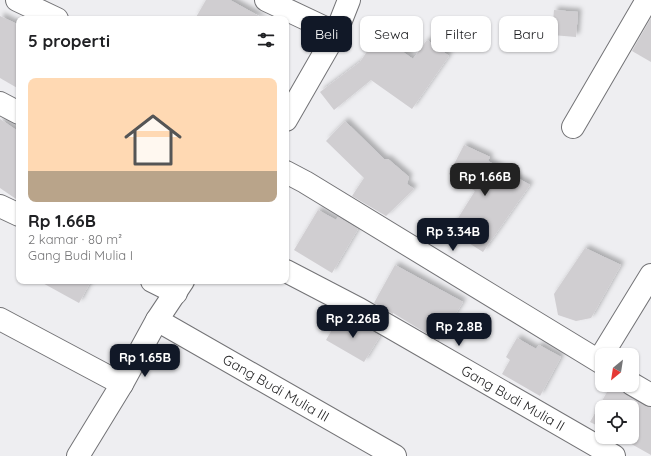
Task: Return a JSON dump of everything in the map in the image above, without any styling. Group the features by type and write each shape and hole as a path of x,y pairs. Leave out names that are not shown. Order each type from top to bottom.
{"street":[{"path":"17,0 51,16"},
{"path":"266,0 301,17"},
{"path":"343,16 349,0"},
{"path":"573,127 647,0"},
{"path":"289,115 326,52"},
{"path":"0,104 16,112"},
{"path":"289,174 595,354"},
{"path":"0,206 16,214"},
{"name":"Gang Budi Mulia II","path":"289,273 359,309 614,456"},
{"path":"607,348 651,275"},
{"path":"78,456 122,384 156,320 179,287 166,284"},
{"path":"0,319 122,384"},
{"name":"Gang Budi Mulia III","path":"156,320 395,456"},
{"path":"639,388 651,395"}],"building":[{"path":"206,0 230,0 259,16 197,16"},
{"path":"554,10 578,12 576,37 558,36 558,16 554,16"},
{"path":"0,16 16,24 16,87 0,78"},
{"path":"651,18 651,62 632,51"},
{"path":"427,40 431,43 431,52 444,52 449,56 412,109 371,80 334,110 320,92 360,62 367,52 403,52 413,59 418,52 423,52 423,45"},
{"path":"0,119 16,130 16,199 0,188"},
{"path":"345,121 384,159 388,159 409,177 407,184 414,189 386,216 352,196 364,178 326,141"},
{"path":"464,145 490,157 488,161 530,185 483,252 450,231 475,191 449,174"},
{"path":"318,210 336,220 338,217 358,229 332,273 294,250"},
{"path":"585,248 621,265 591,318 576,321 558,315 554,294"},
{"path":"395,265 463,302 439,341 374,303"},
{"path":"44,284 89,284 79,303"},
{"path":"340,316 360,328 362,325 380,336 364,362 326,340"},
{"path":"517,338 536,349 539,345 561,357 540,396 502,374 510,360 506,357"},
{"path":"607,392 622,392 635,400 602,400"},
{"path":"639,403 651,407 651,455 631,444 639,444"},
{"path":"595,413 595,424 590,422"}]}
